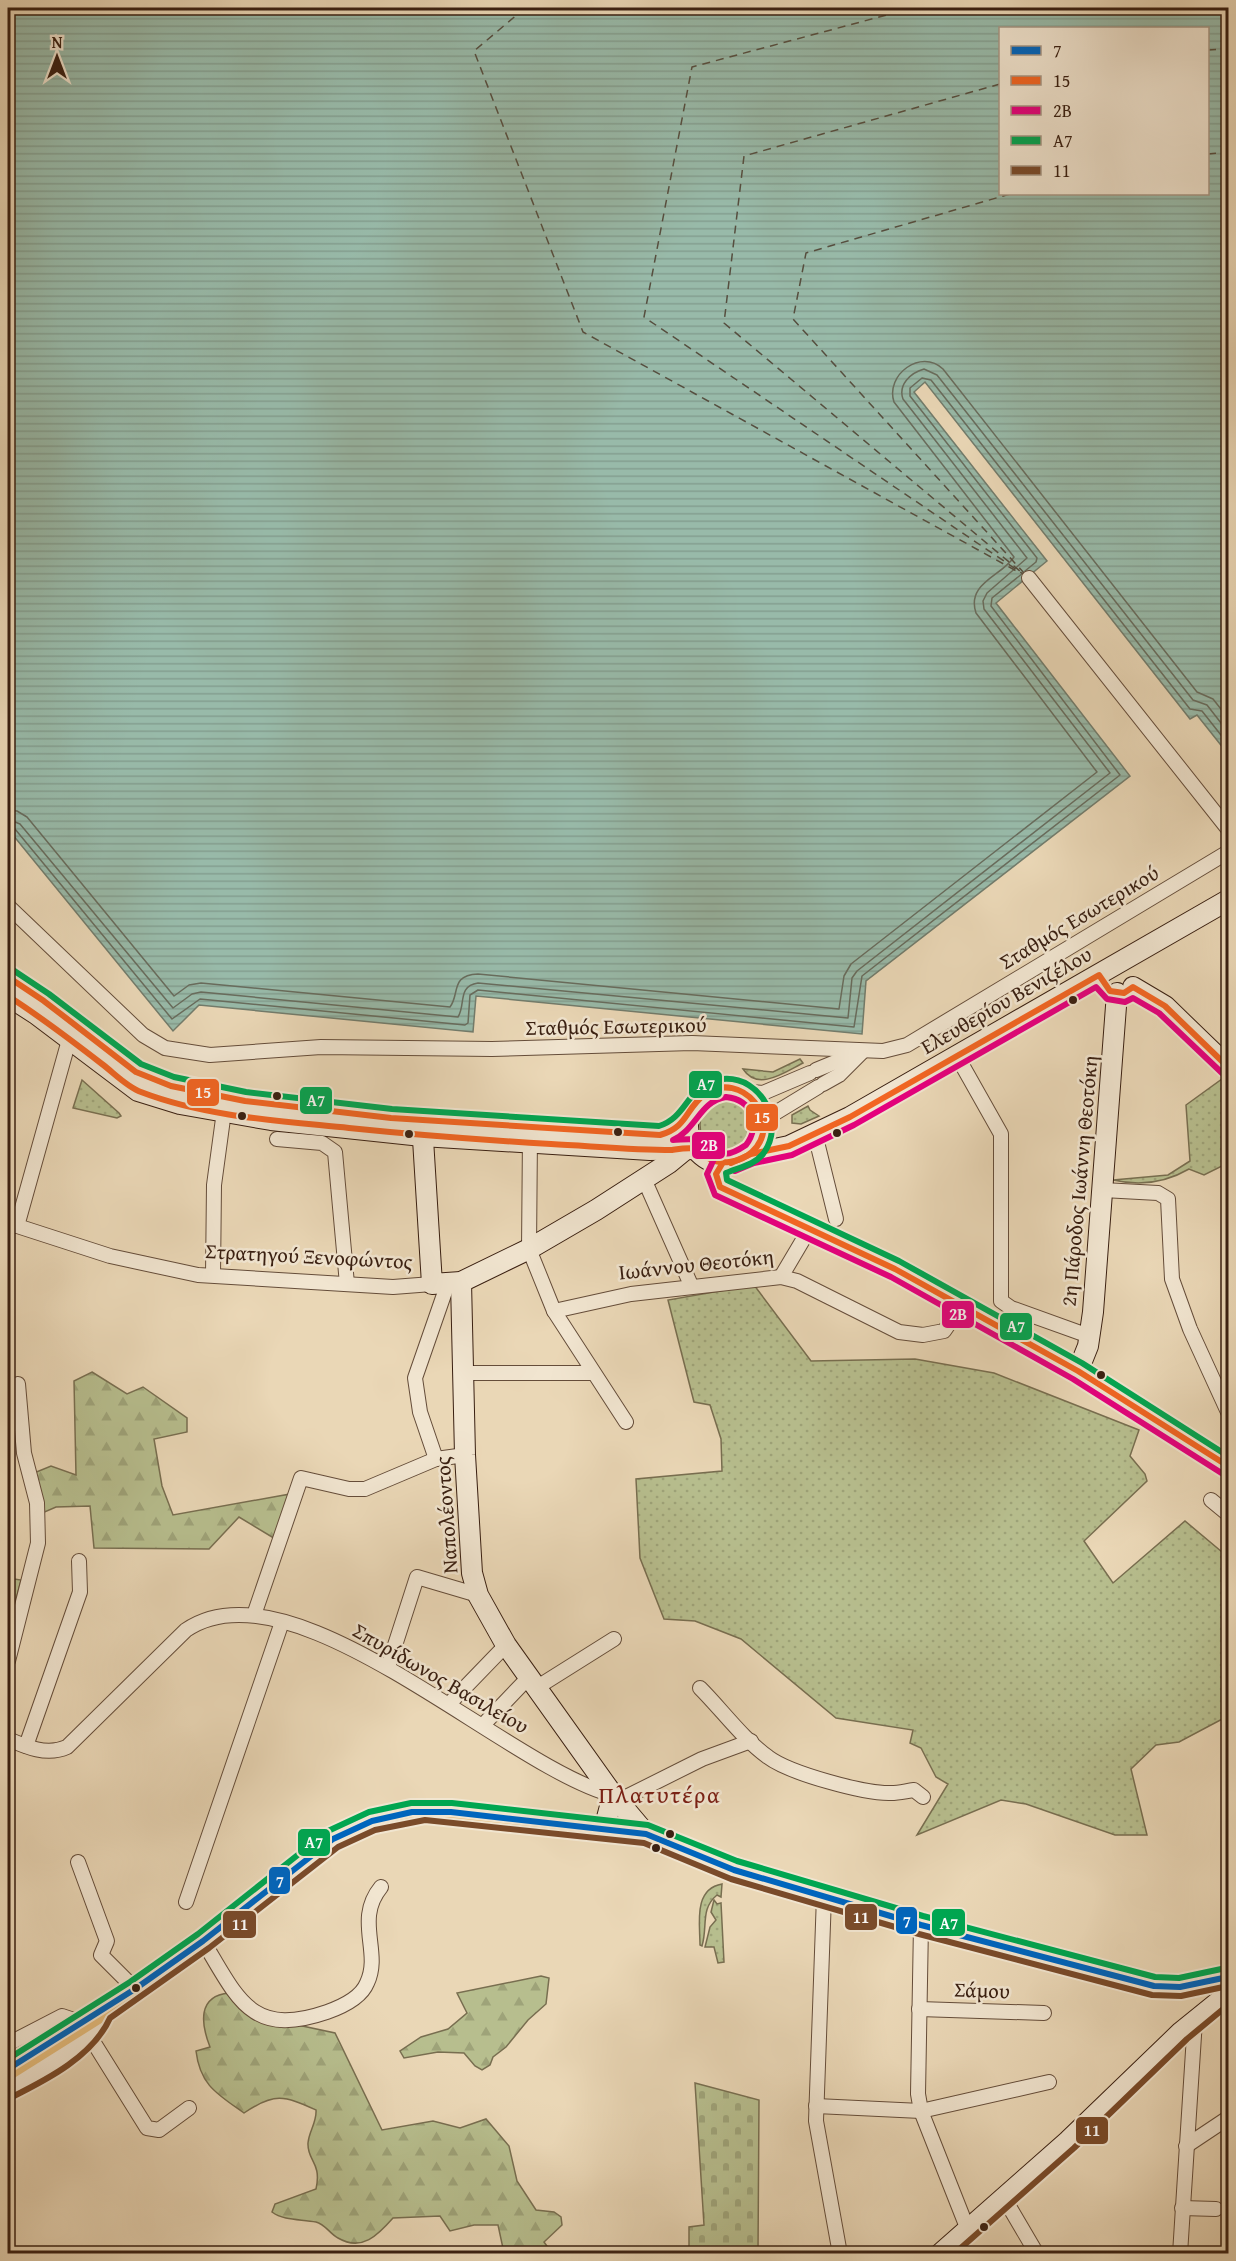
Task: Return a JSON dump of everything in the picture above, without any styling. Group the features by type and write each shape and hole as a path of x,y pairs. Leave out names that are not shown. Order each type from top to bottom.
{"main road":[{"name":"Ελευθερίου Βενιζέλου","path":"751,1154 781,1149 810,1136 957,1056 1228,900"},
{"name":"2η Πάροδος Ιωάννη Θεοτόκη","path":"1078,1371 1089,1336 1125,990 1136,976 1128,958"},
{"path":"1099,975 1110,991 1125,990 1172,1012 1228,1067"},
{"path":"8,977 127,1084 145,1094 225,1105 323,1126 422,1128 530,1135 651,1150 691,1149 722,1164 741,1160 751,1154 760,1142 763,1131 763,1113"},
{"path":"8,996 83,1043"},
{"path":"691,1149 688,1119 696,1101 711,1091 727,1088 740,1091 753,1099 783,1135 810,1136"},
{"path":"530,1135 660,1135 669,1133 688,1119"},
{"name":"Ναπολέοντος","path":"422,1128 463,1373 472,1573 478,1595 506,1645 616,1798 646,1834"},
{"name":"Στρατηγού Ξενοφώντος","path":"447,1283 529,1249 691,1149"},
{"name":"Ιωάννου Θεοτόκη","path":"722,1164 716,1174 720,1187 895,1269 962,1305 1078,1371 1228,1466"},
{"path":"604,1828 616,1798"},
{"path":"8,2089 68,2052 103,2012 203,1941 325,1845 354,1828 382,1818 412,1812 445,1812 646,1834 720,1865 921,1925 1154,1986 1170,1988 1228,1977"},
{"path":"1197,1984 1204,1998 1200,2016"},
{"path":"940,2253 1068,2141 1200,2016 1228,1994"},
{"path":"8,2068 86,2029"}],"street":[{"path":"1029,578 1228,829"},
{"name":"Σταθμός Εσωτερικού","path":"8,906 143,1035 155,1043 181,1052 220,1055 321,1047 492,1049 692,1043 883,1051 907,1045 1228,852"},
{"path":"12,1225 83,1043"},
{"path":"740,1091 763,1093 863,1051"},
{"path":"763,1113 839,1075 863,1051"},
{"path":"957,1056 1001,1134 1001,1301 1011,1308 1089,1336"},
{"path":"213,1275 214,1185 225,1105"},
{"path":"277,1140 323,1126 337,1158 347,1284"},
{"path":"530,1135 529,1249 554,1311 626,1422"},
{"path":"810,1136 836,1219"},
{"path":"644,1179 691,1285"},
{"path":"1103,1190 1158,1193 1168,1199 1172,1279 1190,1329 1228,1412"},
{"name":"Στρατηγού Ξενοφώντος","path":"12,1225 110,1256 198,1275 393,1287 447,1283"},
{"path":"781,1277 810,1228"},
{"name":"Ιωάννου Θεοτόκη","path":"554,1311 615,1297 691,1285 781,1277 803,1284 910,1335 944,1331 962,1305"},
{"path":"436,1459 420,1412 416,1378 447,1283"},
{"path":"463,1373 593,1373"},
{"path":"8,1660 38,1543 37,1503 24,1453 18,1384"},
{"path":"254,1615 301,1478 349,1489 365,1489 436,1459 465,1455"},
{"path":"1211,1500 1228,1514"},
{"path":"26,1746 80,1592 79,1561"},
{"path":"388,1667 417,1577 478,1595"},
{"name":"Σπυρίδωνος Βασιλείου","path":"8,1739 46,1750 67,1747 186,1630 199,1622 218,1616 254,1615 282,1622 343,1645 388,1667 579,1782 616,1798"},
{"path":"186,1902 282,1622"},
{"path":"483,1725 533,1682 614,1640"},
{"path":"449,1704 506,1645"},
{"path":"700,1688 751,1741 779,1764 811,1776 882,1792 914,1790 923,1797"},
{"path":"616,1798 702,1759 751,1741"},
{"path":"78,1862 107,1941 101,1955 135,1989"},
{"path":"203,1941 242,2003 251,2012 281,2021 295,2021 326,2012 353,1998 368,1982 369,1913 374,1896 381,1887"},
{"path":"824,1896 816,2106 818,2135 840,2253"},
{"path":"921,1925 917,2073 921,2111 968,2230"},
{"name":"Σάμου","path":"919,2008 1044,2013"},
{"path":"8,2044 62,2016 86,2029 147,2128 159,2130 189,2108"},
{"path":"1179,2253 1186,2146 1200,2016"},
{"path":"816,2106 921,2111 1049,2082"},
{"path":"1186,2146 1228,2118"},
{"path":"1004,2198 1037,2253"},
{"path":"1182,2208 1216,2209"}],"green space":[{"path":"800,1059 803,1063 780,1075 764,1080 749,1076 743,1069 773,1072"},
{"path":"1222,1079 1228,1085 1228,1163 1204,1175 1189,1169 1152,1182 1132,1183 1113,1180 1168,1175 1190,1161 1186,1105"},
{"path":"82,1080 121,1116 117,1118 73,1108"},
{"path":"726,1099 736,1101 744,1107 750,1115 752,1125 750,1135 744,1143 736,1149 726,1151 716,1149 708,1143 702,1135 700,1125 702,1115 708,1107 716,1101"},
{"path":"808,1106 819,1116 801,1124 792,1123 792,1115"},
{"path":"754,1285 811,1361 915,1359 994,1373 1139,1430 1130,1456 1145,1474 1147,1481 1084,1541 1113,1583 1185,1521 1228,1557 1222,1628 1228,1646 1228,1716 1179,1742 1156,1745 1131,1769 1147,1835 1115,1835 1026,1804 1001,1800 917,1835 948,1784 936,1777 921,1748 910,1743 913,1730 836,1718 741,1639 695,1621 664,1619 640,1558 636,1479 722,1471 721,1439 710,1405 694,1402 668,1300"},
{"path":"92,1372 127,1394 143,1387 187,1418 187,1432 154,1439 162,1486 173,1515 290,1494 277,1540 239,1517 209,1549 94,1548 90,1506 56,1507 40,1514 34,1473 51,1466 76,1475 74,1381"},
{"path":"8,1578 21,1580 13,1611 8,1610"},
{"path":"722,1884 721,1897 717,1895 712,1900 706,1912 702,1946 700,1945 699,1918 702,1900 713,1887"},
{"path":"714,1900 717,1904 721,1903 724,1962 718,1963 714,1947 705,1947 710,1927 716,1920 711,1912"},
{"path":"541,1976 549,1978 546,2004 528,2020 506,2047 493,2057 490,2065 482,2070 475,2066 464,2053 438,2052 404,2058 400,2051 421,2037 448,2029 467,2013 457,1993"},
{"path":"229,1993 242,2010 261,2022 279,2021 335,2033 382,2130 433,2121 460,2128 486,2119 509,2146 517,2181 536,2210 554,2212 561,2217 562,2225 544,2242 552,2253 504,2253 498,2225 474,2225 450,2231 440,2216 393,2218 369,2240 355,2243 338,2238 319,2223 287,2218 272,2212 275,2204 316,2189 316,2167 308,2149 308,2143 316,2110 280,2098 264,2102 244,2113 211,2088 201,2072 196,2051 210,2047 204,2021 207,2005 211,1999"},
{"path":"695,2083 759,2100 758,2253 689,2253 689,2227 704,2225"}],"water":[{"path":"8,8 1228,8 1228,754 1197,715 1190,719 925,382 914,392 1047,561 996,603 1130,776 866,981 862,1034 476,996 473,1032 199,1005 173,1031 8,829"}],"ferry route":[{"path":"525,8 474,51 583,332 1020,573"},
{"path":"913,8 692,67 644,317 1023,574"},
{"path":"1209,50 1228,49"},
{"path":"999,84 744,156 724,323 1021,572"},
{"path":"1209,154 1228,152"},
{"path":"1007,195 806,253 793,319 1024,573"}],"transit line":[{"name":"A7","path":"13,970 49,994 141,1064 174,1077 246,1092 392,1109 659,1126 669,1122 702,1087 723,1079 737,1080 749,1085 759,1094 771,1116 772,1129 763,1154 750,1164 726,1173 727,1180 899,1261 1082,1363 1228,1456"},
{"name":"15","path":"731,1163 751,1154 789,1146 850,1117 1099,975 1110,991 1124,993 1133,987 1165,1006 1228,1067"},
{"name":"15","path":"8,977 44,1001 136,1072 171,1086 245,1101 391,1118 660,1135 676,1127 705,1094 719,1088 732,1088 744,1093 754,1102 761,1113 764,1126 761,1140 752,1152 731,1162 719,1162 693,1148 642,1149 450,1137 217,1113 136,1090 56,1029 8,996"},
{"name":"2B","path":"735,1171 754,1163 792,1155 854,1125 1096,987 1107,999 1125,1002 1133,998 1159,1013 1222,1073"},
{"name":"2B","path":"726,1097 743,1103 752,1115 753,1129 746,1145 737,1151 724,1154 697,1140 673,1140 687,1130 710,1104 726,1097"},
{"name":"2B","path":"714,1159 707,1174 715,1195 891,1277 1073,1379 1223,1474"},
{"name":"15","path":"722,1164 716,1174 720,1187 895,1269 1078,1371 1228,1466"},
{"name":"A7","path":"8,2059 130,1982 198,1934 328,1831 369,1812 411,1803 452,1803 648,1825 737,1861 923,1916 1155,1977 1179,1978 1226,1968"},
{"name":"7","path":"8,2069 135,1989 203,1941 333,1839 372,1821 412,1812 451,1812 646,1834 734,1870 921,1925 1154,1986 1180,1987 1228,1977"},
{"name":"11","path":"12,2097 68,2065 93,2044 110,2018 209,1948 338,1847 375,1830 425,1820 644,1843 731,1879 919,1934 1152,1995 1181,1996 1228,1986"},
{"name":"11","path":"954,2254 1074,2148 1187,2039 1228,2005"}],"district":[{"name":"Πλατυτέρα","path":"660,1794"}]}
